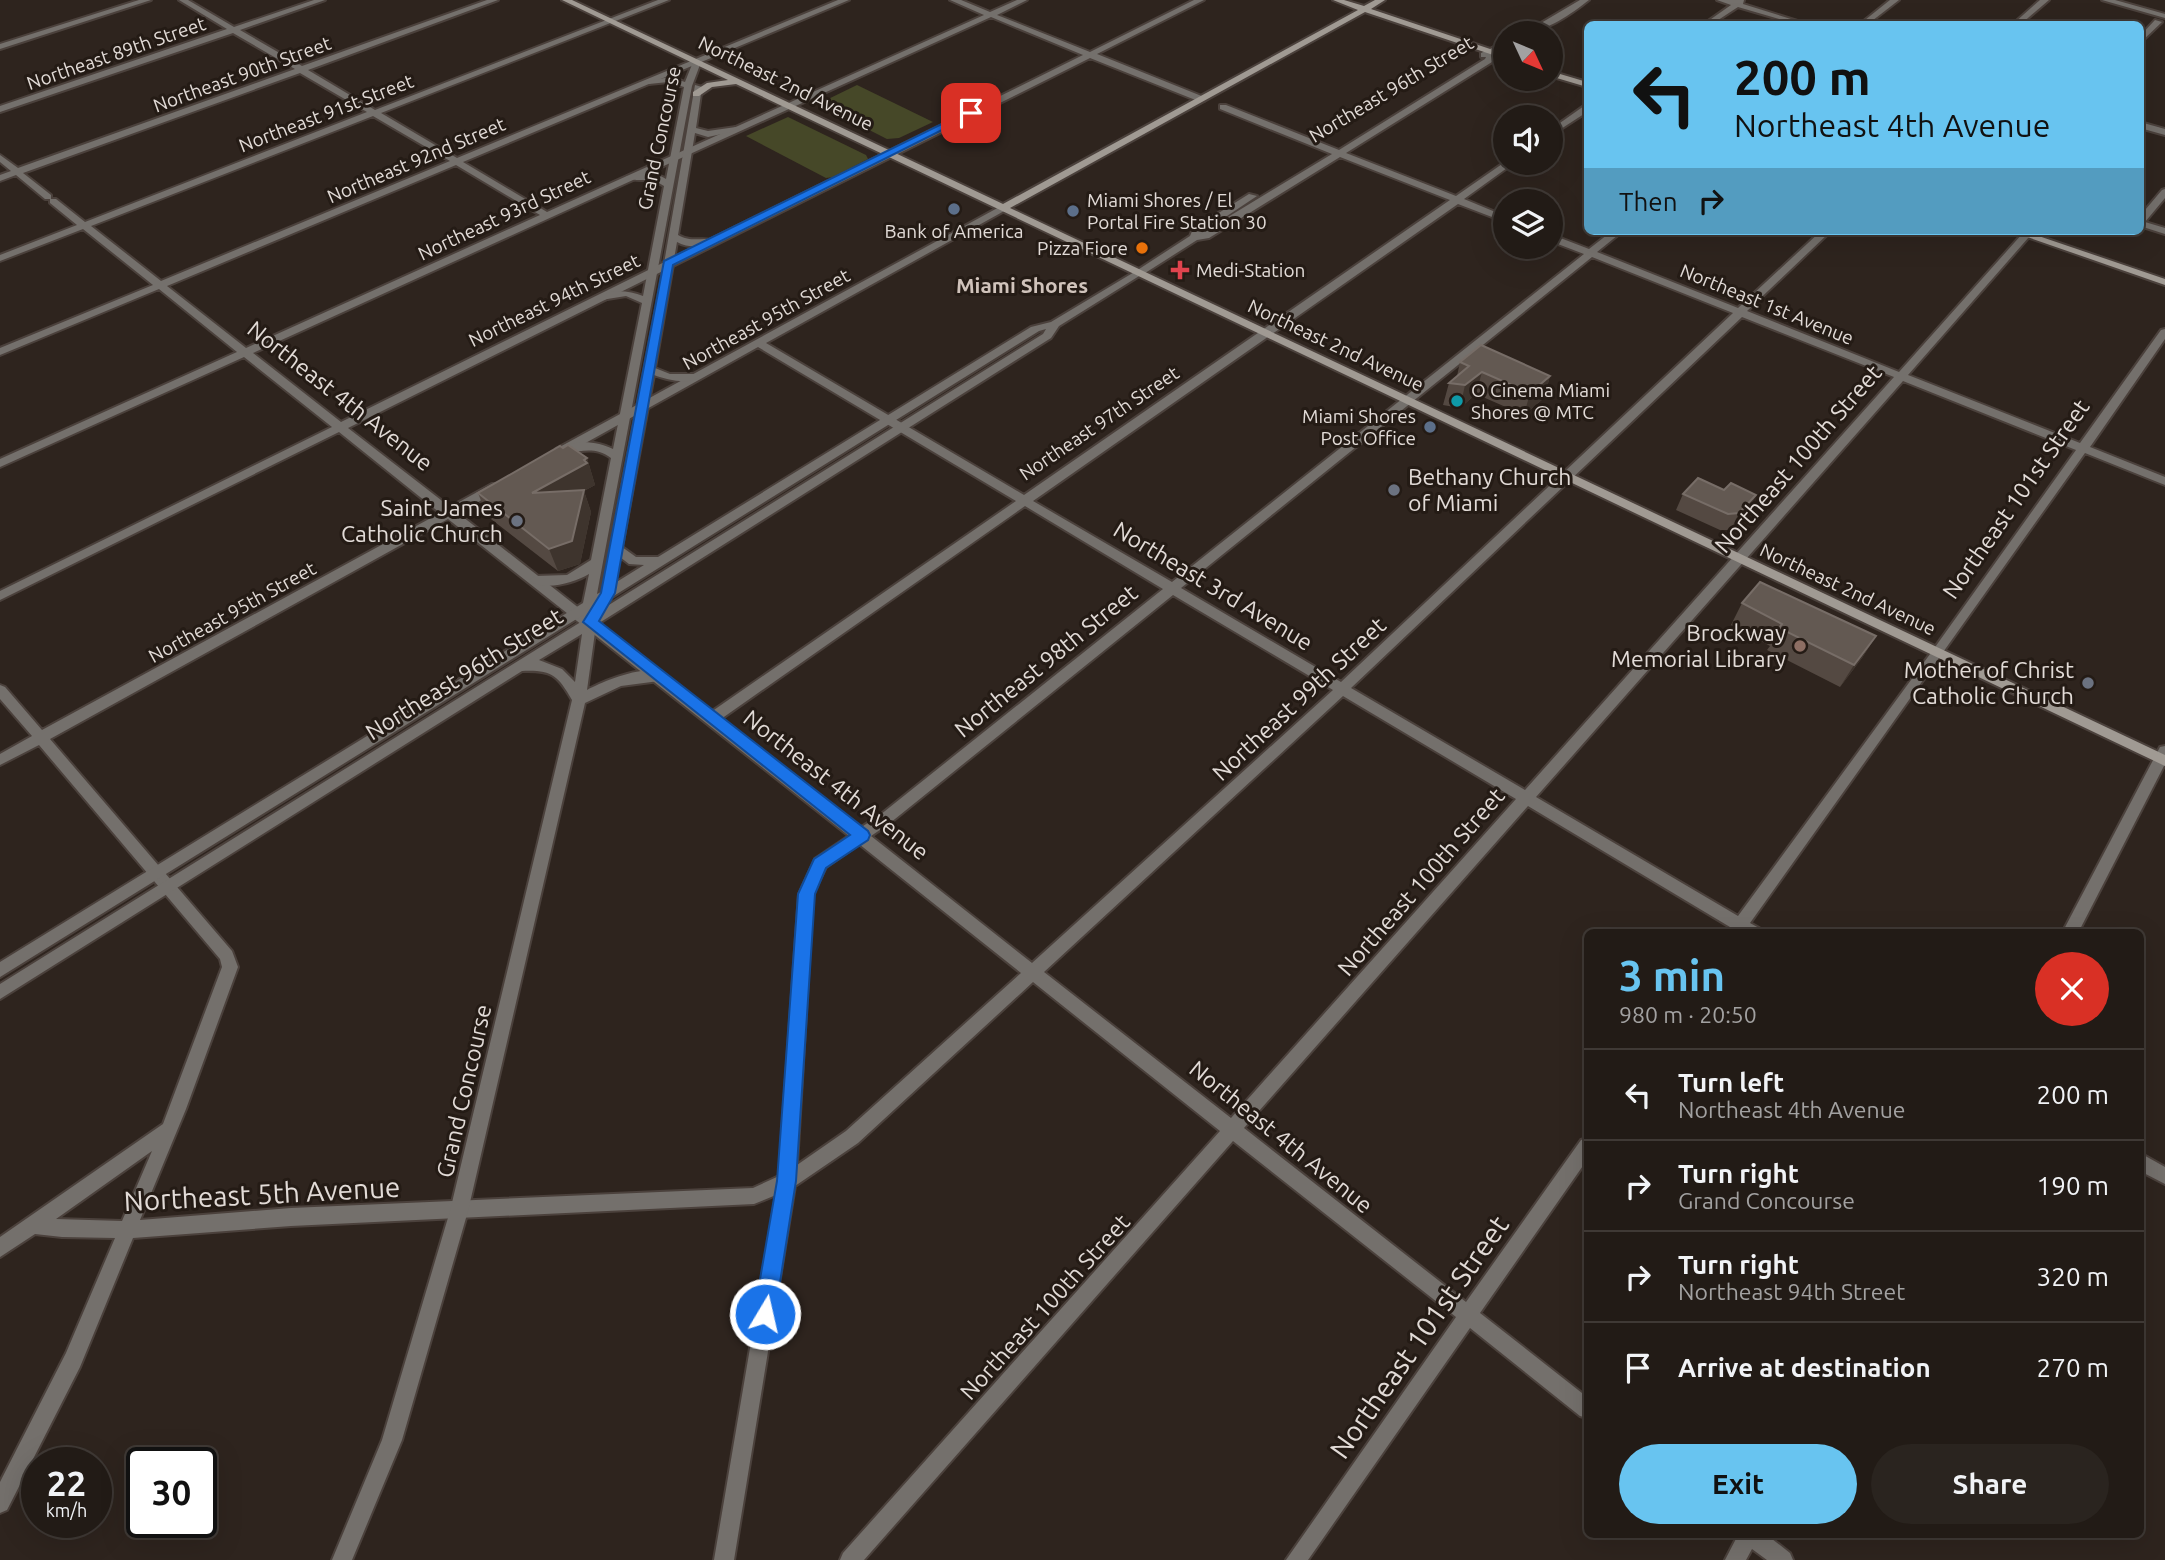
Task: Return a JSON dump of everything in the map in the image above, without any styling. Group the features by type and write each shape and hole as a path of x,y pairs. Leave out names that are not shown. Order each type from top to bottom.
{"main road":[{"name":"Northeast 2nd Avenue","path":"566,0 1938,653 2163,757"},
{"path":"1337,0 1492,53"},
{"name":"Northeast 95th Street","path":"1003,208 1381,0"},
{"path":"1563,77 1584,84"},
{"path":"696,94 715,84 739,82"},
{"path":"2026,235 2165,282"}],"street":[{"path":"0,47 147,0"},
{"path":"183,0 546,215"},
{"name":"Northeast 89th Street","path":"0,109 321,0"},
{"name":"Northeast 90th Street","path":"0,178 494,0"},
{"name":"Northeast 91st Street","path":"0,258 665,0"},
{"name":"Northeast 92nd Street","path":"0,352 845,0"},
{"path":"954,0 1201,99"},
{"name":"Northeast 93rd Street","path":"0,463 1023,0"},
{"name":"Northeast 94th Street","path":"0,596 1200,0"},
{"path":"1535,21 1569,0"},
{"path":"1550,21 1585,0"},
{"path":"1721,0 1740,2 1794,21"},
{"path":"1868,21 1895,0"},
{"path":"2020,21 2045,0"},
{"path":"2106,0 2162,19 2144,37"},
{"path":"1712,21 1740,2"},
{"name":"Northeast 96th Street","path":"1195,237 1196,231 1328,149 1479,56 1492,53"},
{"name":"Northeast 96th Street","path":"0,970 1035,329 1055,324 1195,237 1206,236 1489,60 1492,53"},
{"name":"Grand Concourse","path":"583,609 597,562 688,86 696,62"},
{"name":"Grand Concourse","path":"342,1560 392,1440 459,1211 579,700 590,622 608,593 691,129 700,73 696,62"},
{"path":"649,82 669,79 688,86"},
{"path":"1223,107 1493,214"},
{"path":"1563,125 1584,110"},
{"path":"2144,126 2165,132"},
{"path":"691,129 708,134 736,130"},
{"name":"Northeast 4th Avenue","path":"0,158 535,580 583,609 590,622 1584,1407"},
{"name":"Northeast 97th Street","path":"712,718 1493,175"},
{"path":"631,177 657,177 669,185"},
{"path":"2144,218 2165,191"},
{"name":"Northeast 95th Street","path":"552,456 1003,208"},
{"path":"2144,224 2165,231"},
{"path":"672,235 686,243 711,242"},
{"name":"Northeast 98th Street","path":"724,1560 787,1181 806,894 820,863 862,835 1613,235"},
{"name":"Northeast 99th Street","path":"787,1181 852,1137 1034,972 1342,689 1822,235"},
{"name":"Northeast 100th Street","path":"850,1560 1902,376 2018,235"},
{"name":"Northeast 1st Avenue","path":"1563,242 2165,481"},
{"path":"601,296 627,293 646,301"},
{"name":"Northeast 96th Street","path":"0,992 1047,336 1055,324"},
{"name":"Northeast 101st Street","path":"1738,929 1938,653 2165,332"},
{"name":"Northeast 3rd Avenue","path":"758,343 1526,798 1738,929"},
{"path":"649,369 668,377 696,377"},
{"path":"565,449 593,445 609,450 616,456"},
{"name":"Northeast 95th Street","path":"0,760 503,483"},
{"path":"616,549 633,561 661,561"},
{"path":"535,580 569,580 586,572 597,562"},
{"path":"513,671 528,665 549,666 569,681 579,700 614,681 630,677 659,676"},
{"path":"0,690 227,956 230,967 169,1129 73,1360 0,1503"},
{"path":"2072,929 2163,757"},
{"path":"0,1248 169,1129"},
{"name":"Northeast 101st Street","path":"1296,1560 1469,1318 1584,1150"},
{"path":"2144,1163 2165,1176"},
{"name":"Northeast 5th Avenue","path":"32,1225 52,1229 128,1228 291,1217 754,1196 787,1181"},
{"path":"1735,1560 1748,1538"},
{"path":"1754,1538 1783,1560"}],"green space":[{"path":"857,85 933,122 899,138 887,139 818,104"},
{"path":"788,117 866,155 868,159 834,177 826,178 746,136"}],"building":[{"path":"1481,345 1550,376 1530,393 1482,372 1465,385 1449,383 1469,366 1460,362"},
{"path":"568,445 587,458 584,460 587,463 532,493 584,490 572,541 549,549 478,493 560,446 563,448"},
{"path":"1698,478 1724,490 1731,483 1756,495 1739,513 1728,514 1683,494"},
{"path":"1760,582 1876,636 1854,665 1779,628 1782,624 1742,603"}],"place":[{"name":"Bank of America","path":"954,209"},
{"name":"Miami Shores / El Portal Fire Station 30","path":"1073,211"},
{"name":"Pizza Fiore","path":"1142,248"},
{"name":"Medi-Station","path":"1180,270"},
{"name":"O Cinema Miami Shores @ MTC","path":"1457,401"},
{"name":"Miami Shores Post Office","path":"1430,427"},
{"name":"Bethany Church of Miami","path":"1394,490"},
{"name":"Saint James Catholic Church","path":"517,521"},
{"name":"Brockway Memorial Library","path":"1800,646"},
{"name":"Mother of Christ Catholic Church","path":"2088,683"}],"district":[{"name":"Miami Shores","path":"1022,286"}],"route":[{"path":"765,1314 787,1181 806,894 820,863 862,835 590,622 608,593 668,263 971,113"}]}
